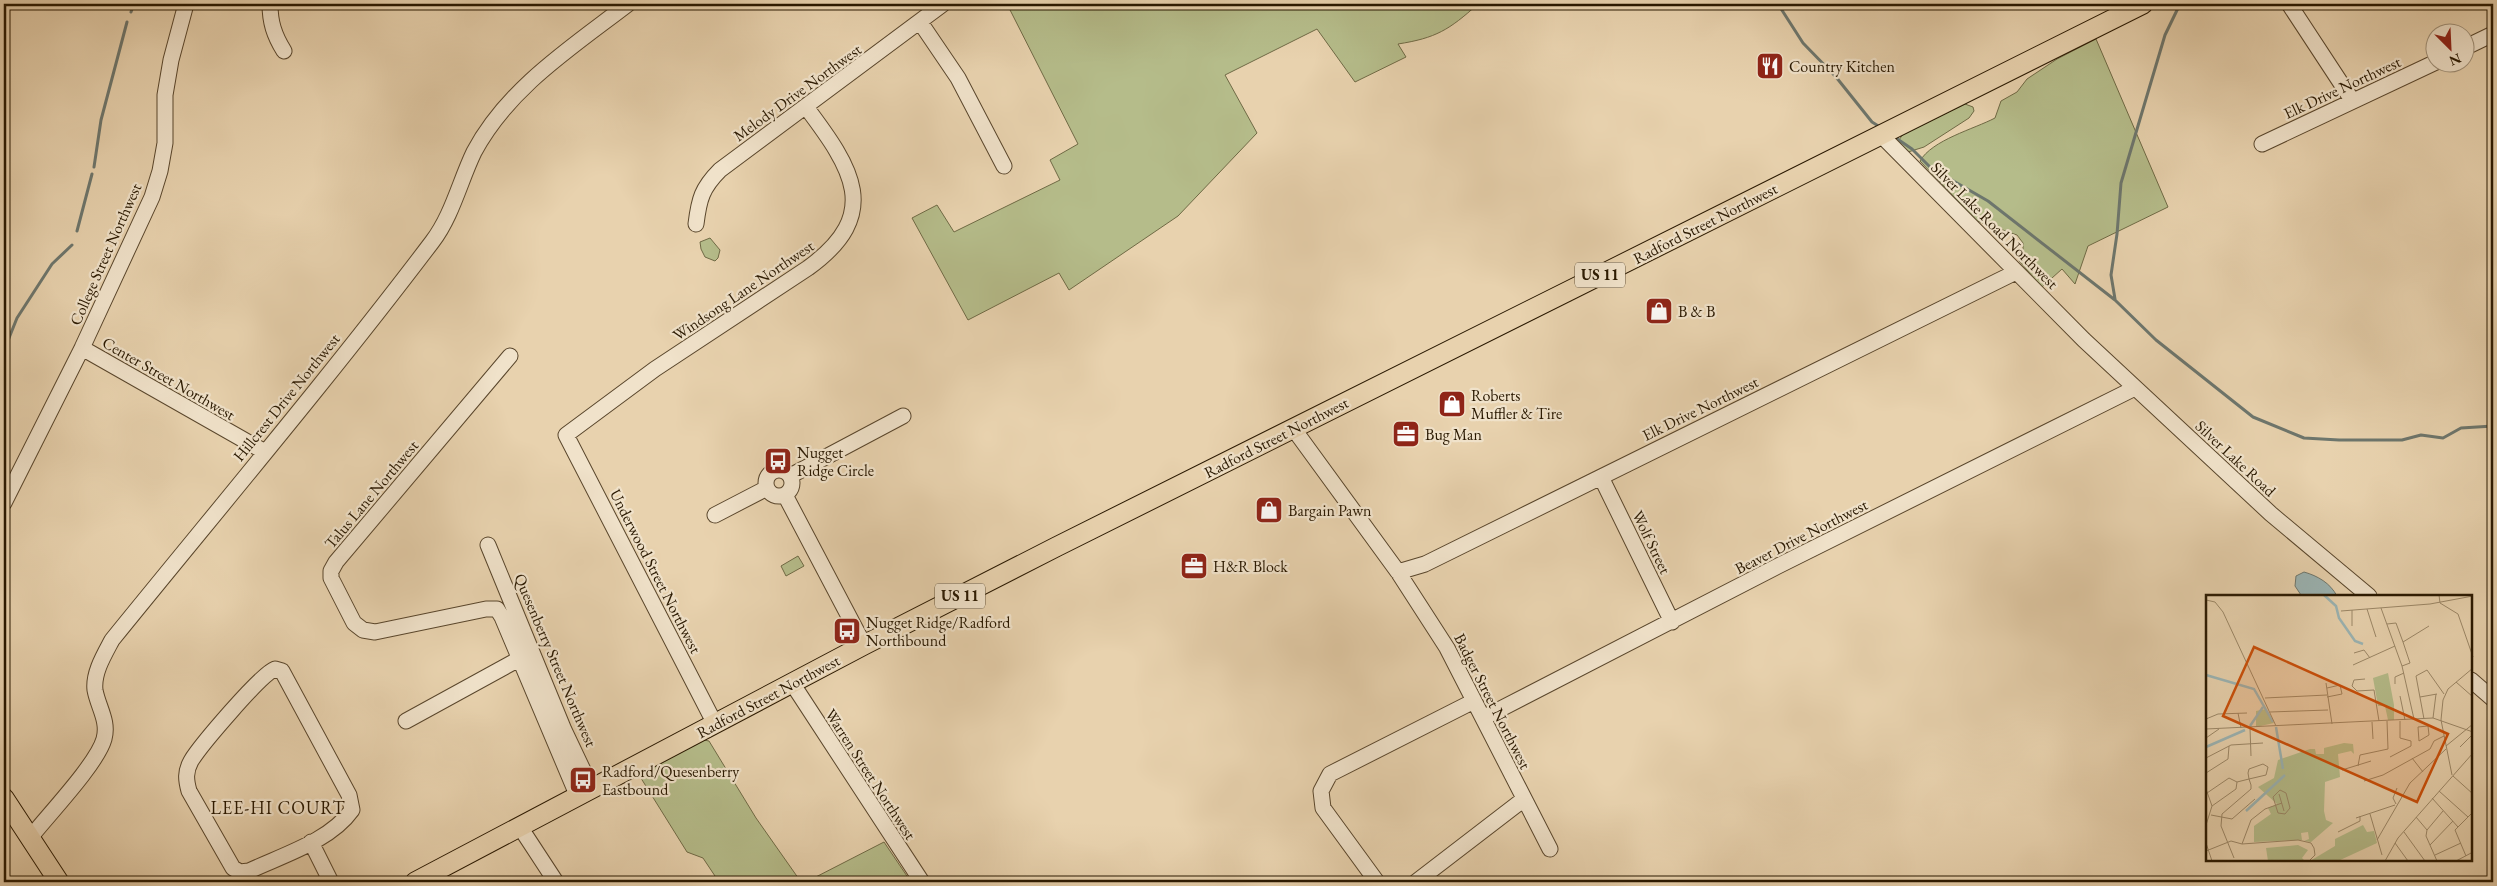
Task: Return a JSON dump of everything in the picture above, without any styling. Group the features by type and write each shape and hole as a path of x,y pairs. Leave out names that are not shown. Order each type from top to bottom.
{"main road":[{"name":"Radford Street Northwest","path":"426,880 520,827 864,645 1293,428 2143,4"},
{"path":"4,798 59,882"}],"street":[{"name":"College Street Northwest","path":"4,503 82,348 152,197 160,171 165,143 165,95 170,60 186,4"},
{"path":"270,4 270,22 274,36 284,51"},
{"name":"Hillcrest Drive Northwest","path":"30,838 96,756 104,738 105,718 95,690 99,665 112,640 434,240 474,152 490,127 514,96 547,66 628,4"},
{"name":"Melody Drive Northwest","path":"696,224 699,202 706,184 720,170 943,4"},
{"path":"2289,4 2352,100"},
{"path":"920,22 958,78 1004,166"},
{"path":"2474,43 2493,34"},
{"name":"Elk Drive Northwest","path":"2262,144 2424,67"},
{"name":"Windsong Lane Northwest","path":"566,435 655,369 829,253 844,236 852,217 854,200 850,181 824,132 806,107"},
{"name":"Silver Lake Road Northwest","path":"1880,134 2084,340"},
{"name":"Elk Drive Northwest","path":"1398,572 1425,564 2016,272"},
{"name":"Silver Lake Road","path":"2084,340 2271,514 2368,595"},
{"name":"Center Street Northwest","path":"82,348 265,452"},
{"name":"Talus Lane Northwest","path":"510,356 336,562 331,571 331,578 354,623 363,630 375,632 486,610 497,610 585,793"},
{"name":"Beaver Drive Northwest","path":"1483,718 1778,566 2135,388"},
{"path":"790,476 903,416"},
{"name":"Badger Street Northwest","path":"1293,428 1398,572 1447,648 1550,849"},
{"name":"Underwood Street Northwest","path":"566,435 715,724"},
{"path":"767,488 769,476 776,471 784,471 790,476 792,484 785,495"},
{"name":"Wolf Street","path":"1601,476 1672,622"},
{"path":"767,488 777,496 785,495"},
{"path":"714,515 767,488"},
{"path":"785,495 864,645"},
{"name":"Quesenberry Street Northwest","path":"488,545 564,730 585,793"},
{"path":"406,721 519,658"},
{"path":"275,669 282,671 349,796 352,810 343,822 311,842 249,870 240,872 233,868 189,791 186,779 192,760 253,685 268,671 275,669"},
{"path":"2472,681 2493,699"},
{"name":"Warren Street Northwest","path":"792,684 922,882"},
{"path":"1378,882 1324,808 1321,791 1330,774 1474,701"},
{"path":"1416,882 1524,799"},
{"path":"520,827 556,882"},
{"path":"311,842 331,882"}],"green space":[{"path":"1007,4 1478,4 1459,20 1432,36 1398,44 1406,57 1355,82 1317,29 1225,75 1257,133 1178,216 1069,290 1059,273 968,320 912,218 937,205 954,232 1060,180 1050,160 1078,144"},
{"path":"2096,39 2168,207 2088,246 2075,284 2062,269 2042,287 2019,261 2023,252 2023,243 2017,235 1977,221 1920,161 1943,141 1995,118 2001,101 2017,92 2027,79 2057,59"},
{"path":"1965,104 1973,107 1974,111 1969,118 1924,147 1908,152 1897,143 1903,134"},
{"path":"710,238 720,250 715,261 705,257 701,249 700,242"},
{"path":"798,556 804,566 786,576 781,566"},
{"path":"704,740 709,741 756,818 801,882 719,882 703,858 687,852 639,775"},
{"path":"884,842 911,882 806,882 808,881"}],"water":[{"path":"2304,572 2314,576 2331,587 2336,595 2301,595 2295,586 2296,576"}],"waterway":[{"path":"131,12 134,4"},
{"path":"1778,4 1803,43 1836,77 1872,122 1880,127"},
{"path":"2115,299 2111,275 2117,234 2121,183 2165,35 2180,4"},
{"path":"94,167 101,120 127,22"},
{"path":"1893,136 1912,149 1931,168 1988,201 2115,300 2156,340 2253,417 2304,438 2339,440 2402,440 2421,435 2443,438 2461,428 2493,426"},
{"path":"77,231 92,174"},
{"path":"7,363 5,348 17,318 52,264 72,245"}],"place":[{"name":"Country Kitchen","path":"1770,66"},
{"name":"B & B","path":"1659,311"},
{"name":"Roberts Muffler & Tire","path":"1452,404"},
{"name":"Bug Man","path":"1406,434"},
{"name":"Nugget Ridge Circle","path":"778,461"},
{"name":"Bargain Pawn","path":"1269,510"},
{"name":"H&R Block","path":"1194,566"},
{"name":"Nugget Ridge/Radford Northbound","path":"847,631"},
{"name":"Radford/Quesenberry Eastbound","path":"583,780"}],"district":[{"name":"LEE-HI COURT","path":"278,808"}]}
